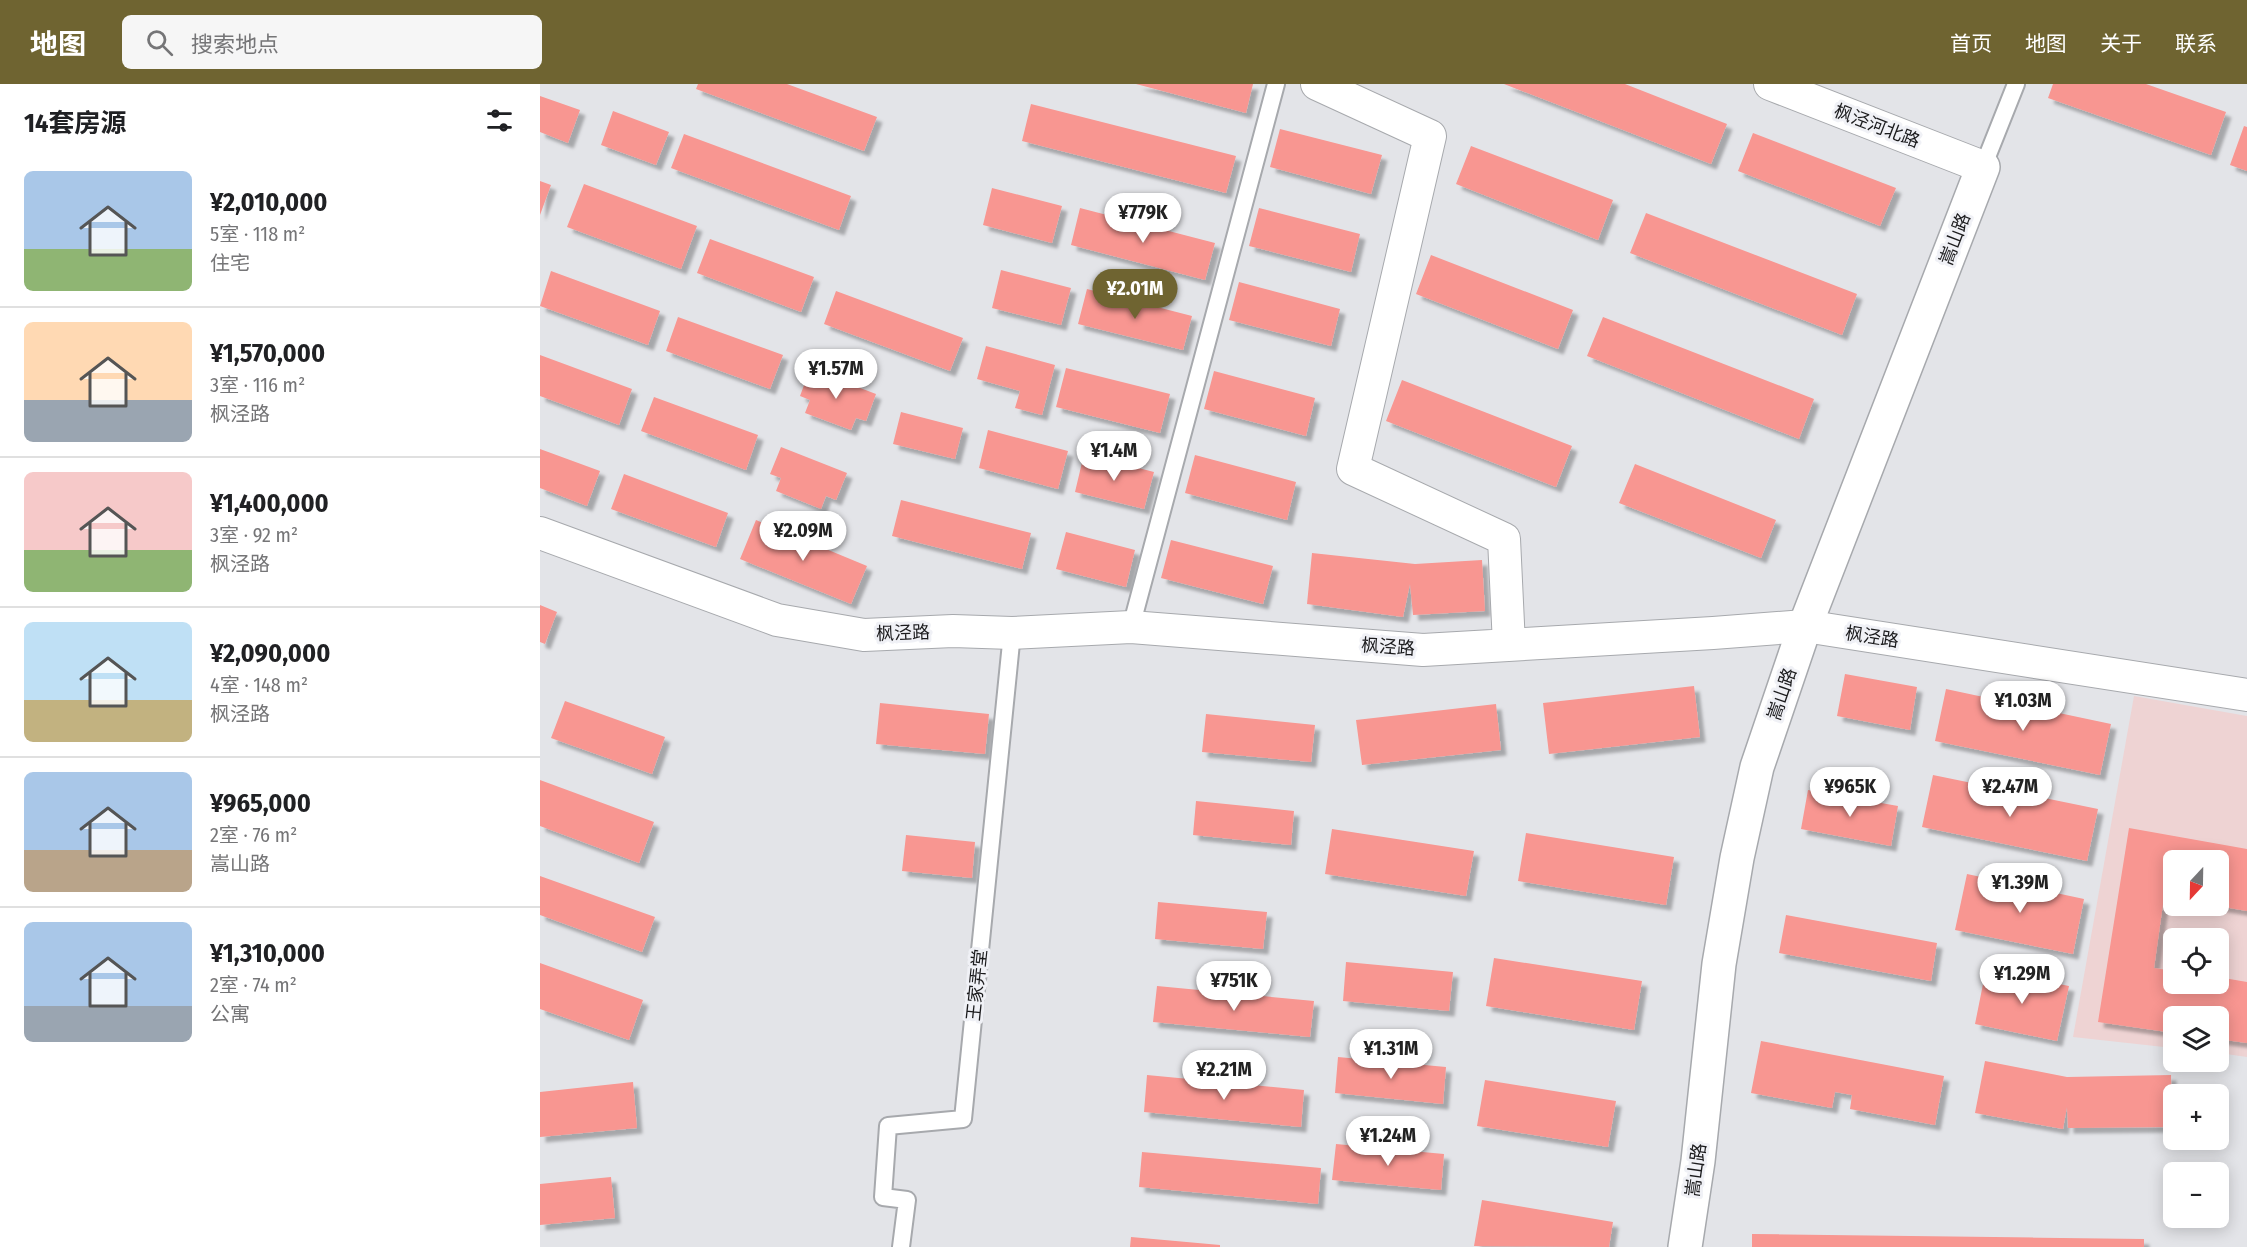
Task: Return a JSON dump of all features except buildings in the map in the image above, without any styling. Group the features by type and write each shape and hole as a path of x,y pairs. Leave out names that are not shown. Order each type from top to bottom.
{"street":[{"path":"1317,84 1430,136 1353,470 1504,539 1509,645"},
{"name":"枫泾河北路","path":"1770,84 1983,167"},
{"name":"嵩山路","path":"1684,1247 1698,1161 1719,964 1737,858 1757,767 1805,626 1983,167"},
{"name":"枫泾路","path":"540,533 777,620 864,635 953,631 1012,633 1131,627 1423,650 1805,626 2247,695"}],"lane":[{"path":"1131,627 1276,84"},
{"path":"1983,167 2016,84"},
{"name":"王家弄堂","path":"902,1247 907,1200 883,1197 888,1126 963,1119 1012,633"}],"shaded area":[{"path":"2134,696 2247,716 2247,1057 2229,1054 2229,1006 2163,1006 2163,1047 2073,1037"}]}
